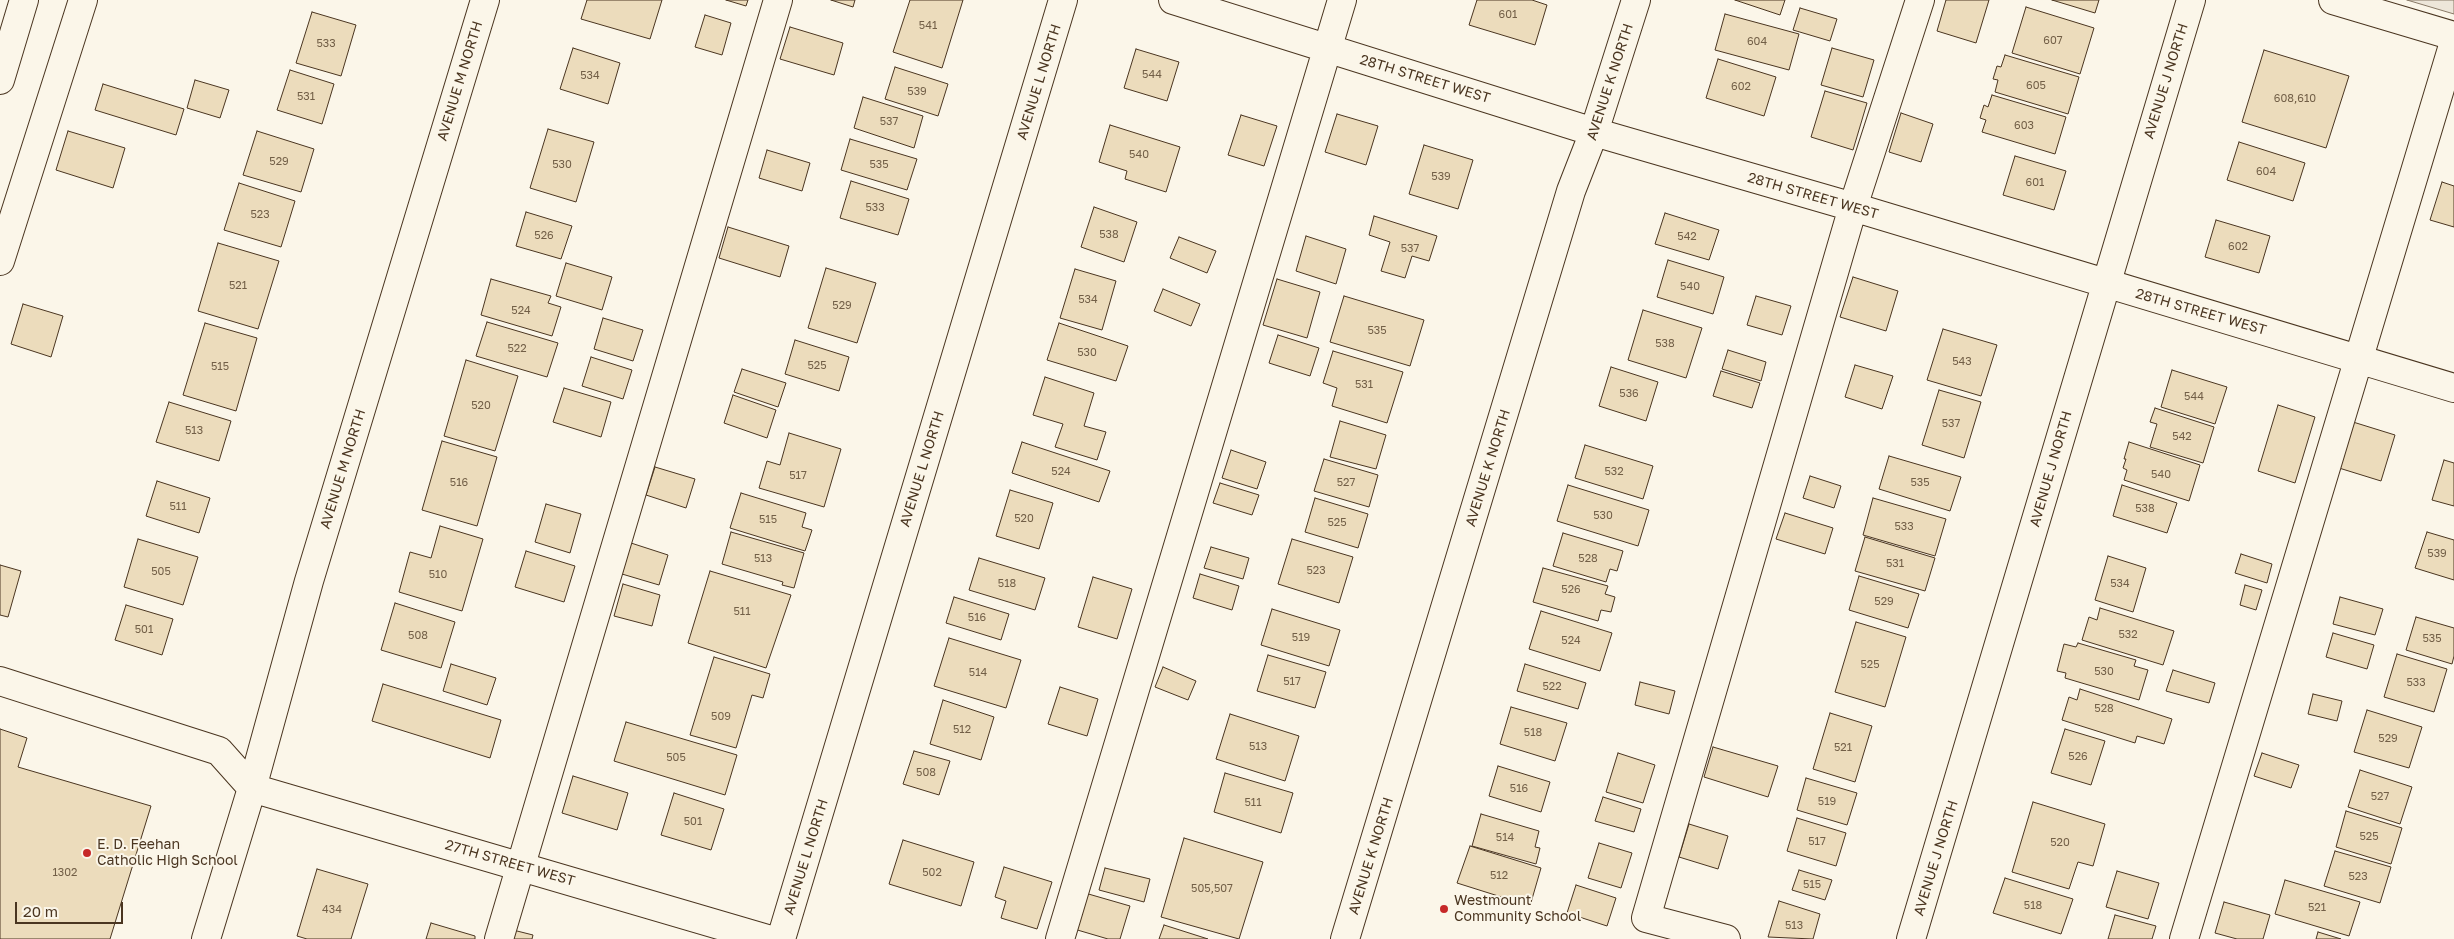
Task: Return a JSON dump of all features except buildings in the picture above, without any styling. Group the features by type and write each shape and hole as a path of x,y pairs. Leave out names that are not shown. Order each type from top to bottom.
{"street":[{"path":"0,80 24,0"},
{"path":"0,260 83,0"},
{"name":"AVENUE M NORTH","path":"206,939 252,788 309,581 485,0"},
{"path":"499,939 778,0"},
{"name":"AVENUE L NORTH","path":"781,939 1063,0"},
{"name":"28TH STREET WEST","path":"1173,0 1594,132 1853,207 2454,388"},
{"path":"1060,939 1342,0"},
{"name":"AVENUE K NORTH","path":"1345,939 1571,191 1594,132 1636,0"},
{"path":"1726,939 1646,918 1853,207 1920,0"},
{"name":"AVENUE J NORTH","path":"1911,939 2191,0"},
{"path":"2333,0 2454,36"},
{"path":"2184,939 2454,42"},
{"path":"0,680 219,751 252,788"},
{"name":"27TH STREET WEST","path":"252,788 768,939"}],"shaded area":[{"path":"2407,0 2454,0 2454,14"}],"place":[{"name":"E. D. Feehan Catholic High School","path":"87,853"},
{"name":"Westmount Community School","path":"1444,909"}]}
